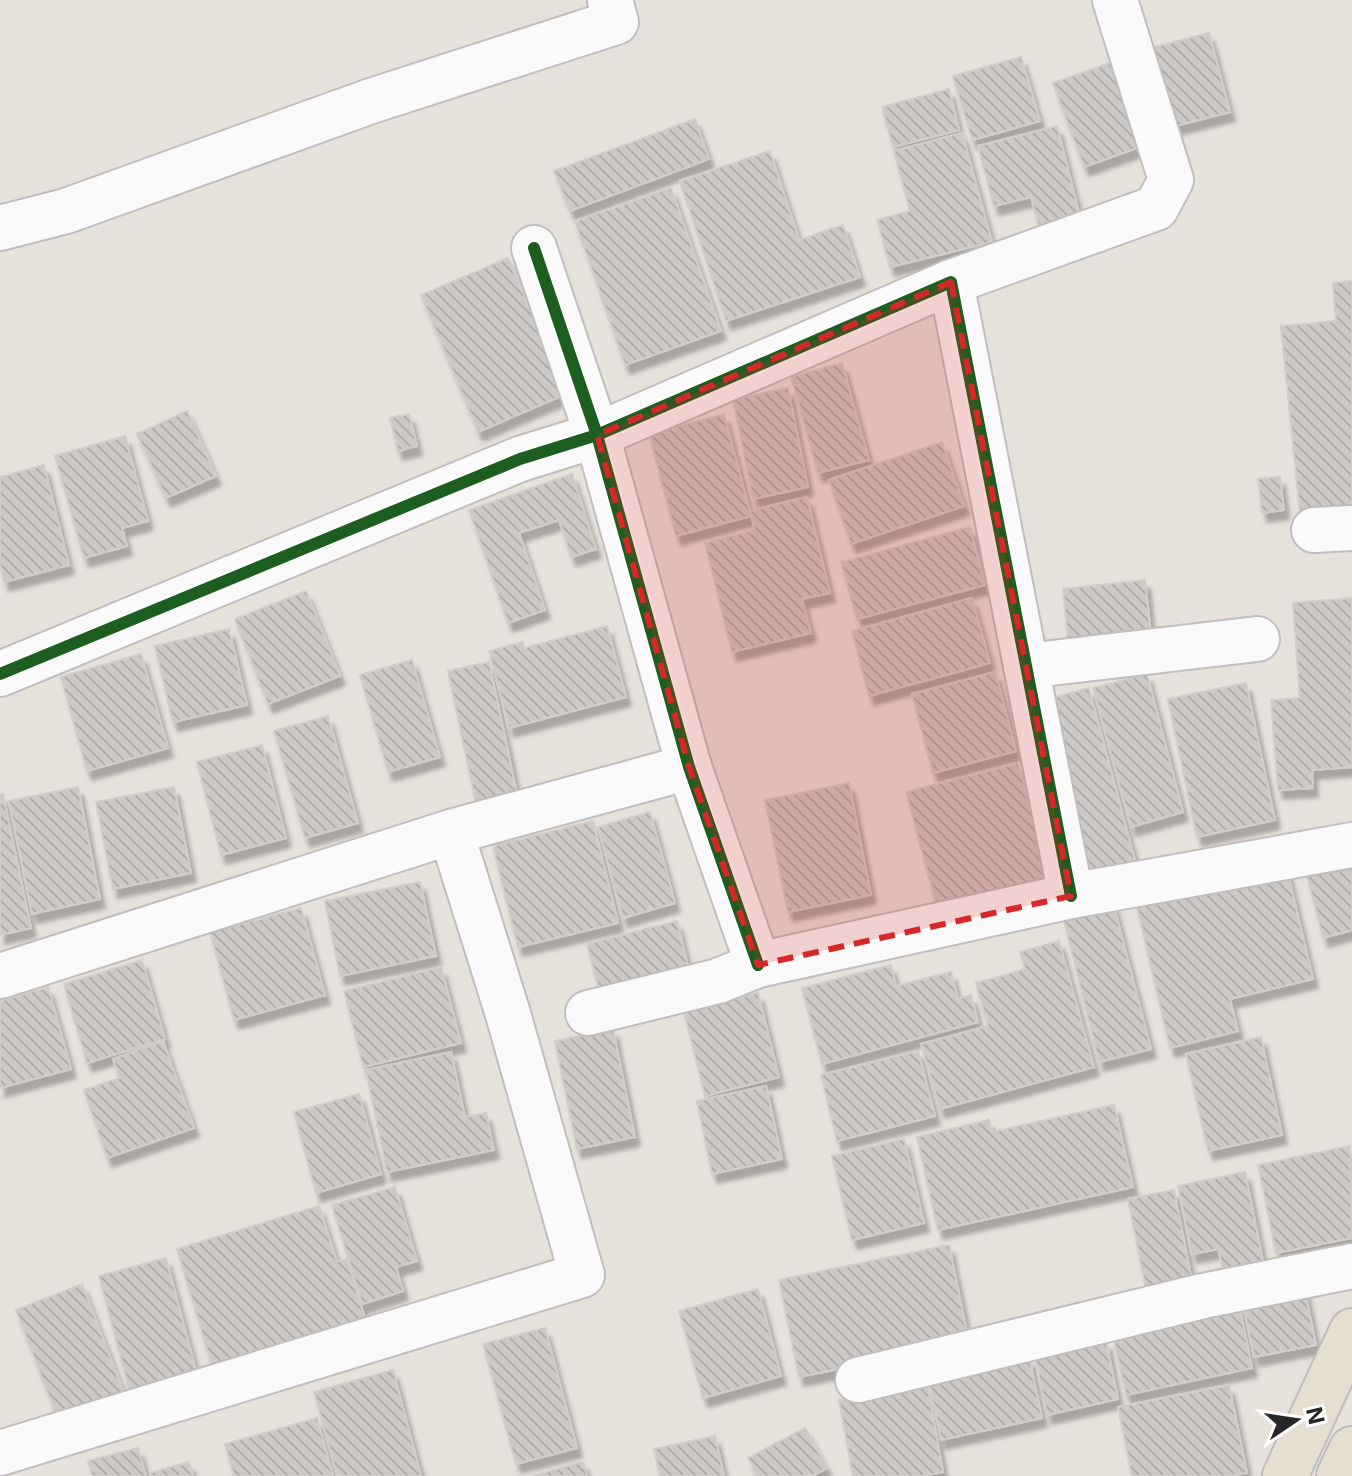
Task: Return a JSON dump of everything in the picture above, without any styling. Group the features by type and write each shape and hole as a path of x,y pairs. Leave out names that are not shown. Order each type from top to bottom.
{"main road":[{"path":"1285,1476 1352,1331"},
{"path":"1339,1476 1352,1449"}],"street":[{"path":"0,228 66,211 371,101 616,22 610,0"},
{"path":"0,674 520,459 597,435 951,282 1156,208 1171,180 1115,0"},
{"path":"534,248 597,435 689,767 758,965"},
{"path":"951,282 1071,896"},
{"path":"1026,666 1257,639"},
{"path":"0,976 451,832 689,767"},
{"path":"0,1453 582,1275 508,1014 451,832"},
{"path":"588,1013 718,981 758,965 1071,896 1352,845"},
{"path":"858,1380 1203,1296 1352,1266"}],"highlighted area":[{"path":"951,282 1071,896 758,965 689,767 597,435"}],"building":[{"path":"1209,33 1230,112 1160,130 1139,51"},
{"path":"1021,57 1040,121 972,140 953,76"},
{"path":"1124,58 1154,142 1084,167 1053,83"},
{"path":"949,89 959,130 893,147 882,107"},
{"path":"695,119 709,159 570,211 554,171"},
{"path":"1057,126 1081,221 1040,231 1031,197 994,206 978,146"},
{"path":"962,133 992,242 890,267 877,220 910,211 894,151"},
{"path":"770,151 799,240 843,225 860,277 726,321 680,181"},
{"path":"671,188 721,331 625,365 575,221"},
{"path":"508,258 566,394 478,432 421,295"},
{"path":"1352,281 1352,507 1300,513 1281,326 1336,321 1333,283"},
{"path":"842,363 869,460 818,473 791,377"},
{"path":"788,388 808,487 753,499 733,399"},
{"path":"187,411 216,476 166,498 137,434"},
{"path":"409,414 417,446 398,451 390,418"},
{"path":"724,414 751,516 676,536 649,434"},
{"path":"125,436 148,521 122,528 127,546 84,558 55,456"},
{"path":"942,442 964,506 851,544 829,480"},
{"path":"44,465 69,565 4,582 0,564 0,477"},
{"path":"572,474 596,549 571,557 559,520 519,533 545,610 508,623 469,510"},
{"path":"1280,477 1284,510 1262,513 1258,479"},
{"path":"807,497 830,593 802,599 811,633 732,652 705,543 755,530 750,511"},
{"path":"970,527 985,585 857,619 841,562"},
{"path":"1145,580 1152,644 1069,652 1063,589"},
{"path":"306,591 340,676 268,704 235,619"},
{"path":"972,598 990,663 869,696 852,631"},
{"path":"1352,598 1352,767 1312,770 1313,788 1278,790 1271,700 1300,698 1293,603"},
{"path":"607,626 626,697 509,728 489,651 523,642 524,648"},
{"path":"229,629 247,705 173,722 155,646"},
{"path":"141,654 168,748 87,771 61,677"},
{"path":"412,660 440,757 388,772 360,675"},
{"path":"489,662 517,794 476,803 448,671"},
{"path":"995,672 1016,751 933,773 912,694"},
{"path":"1147,674 1183,812 1131,827 1093,688"},
{"path":"1246,683 1275,820 1197,837 1168,699"},
{"path":"1089,688 1136,865 1085,879 1037,702"},
{"path":"328,716 358,823 305,838 274,731"},
{"path":"262,745 286,838 221,855 197,762"},
{"path":"1018,763 1050,884 939,915 906,792"},
{"path":"849,783 871,895 788,912 765,800"},
{"path":"78,787 100,899 32,914 9,801"},
{"path":"174,787 191,873 113,889 96,802"},
{"path":"3,794 31,928 0,935 0,795"},
{"path":"650,812 675,903 623,918 598,827"},
{"path":"593,821 618,923 518,947 493,846"},
{"path":"1285,862 1313,979 1230,999 1238,1031 1170,1048 1135,898"},
{"path":"1352,865 1352,930 1323,938 1307,876"},
{"path":"420,882 436,956 340,976 325,901"},
{"path":"1113,903 1151,1049 1099,1062 1063,916"},
{"path":"301,908 325,995 234,1020 210,932"},
{"path":"677,921 689,971 600,994 587,944"},
{"path":"1059,941 1094,1067 940,1109 921,1044 988,1026 976,983 1025,969 1020,952"},
{"path":"142,960 165,1039 87,1063 64,984"},
{"path":"891,965 896,986 951,972 958,999 971,995 978,1022 822,1064 802,988"},
{"path":"441,967 461,1043 363,1067 344,991"},
{"path":"48,987 71,1069 0,1088 0,1001"},
{"path":"758,993 779,1077 705,1096 684,1012"},
{"path":"613,1029 635,1137 577,1149 555,1041"},
{"path":"1261,1037 1282,1135 1208,1151 1186,1054"},
{"path":"163,1041 194,1128 107,1158 84,1090 120,1078 113,1059"},
{"path":"918,1051 935,1116 837,1141 821,1075"},
{"path":"451,1052 465,1117 486,1113 494,1150 387,1172 366,1070"},
{"path":"766,1086 782,1159 712,1174 697,1101"},
{"path":"359,1094 381,1174 316,1193 294,1112"},
{"path":"1114,1105 1133,1187 938,1230 917,1137 989,1120 992,1132"},
{"path":"904,1139 924,1223 852,1240 832,1156"},
{"path":"1350,1146 1352,1238 1276,1253 1258,1165"},
{"path":"1245,1172 1263,1261 1223,1269 1218,1249 1192,1254 1178,1186"},
{"path":"395,1187 417,1261 396,1267 403,1291 362,1304 332,1205"},
{"path":"1174,1190 1193,1286 1147,1295 1128,1199"},
{"path":"319,1206 337,1262 347,1259 366,1322 213,1369 177,1249"},
{"path":"949,1245 969,1342 799,1377 779,1280"},
{"path":"166,1258 199,1382 132,1400 99,1276"},
{"path":"82,1284 123,1391 57,1417 16,1310"},
{"path":"1304,1287 1316,1345 1254,1357 1242,1299"},
{"path":"758,1289 781,1376 703,1398 679,1311"},
{"path":"1239,1303 1252,1368 1126,1395 1112,1330"},
{"path":"545,1328 577,1448 516,1464 483,1344"},
{"path":"1106,1341 1118,1399 1047,1415 1035,1357"},
{"path":"1029,1357 1042,1418 941,1440 928,1379"},
{"path":"393,1370 421,1476 337,1476 314,1392"},
{"path":"927,1383 943,1472 922,1476 853,1476 839,1400"},
{"path":"1229,1385 1247,1473 1231,1476 1132,1476 1118,1407"},
{"path":"317,1418 333,1476 234,1476 225,1444"},
{"path":"805,1428 827,1468 812,1476 758,1476 748,1458"},
{"path":"715,1436 724,1476 660,1476 654,1449"},
{"path":"138,1448 146,1476 92,1476 88,1461"},
{"path":"189,1462 193,1476 151,1476 150,1473"},
{"path":"583,1462 587,1476 532,1476"}],"cycle path":[{"path":"534,248 597,435 951,282 1071,896"},
{"path":"0,674 520,459 597,435 689,767 758,965"}]}
